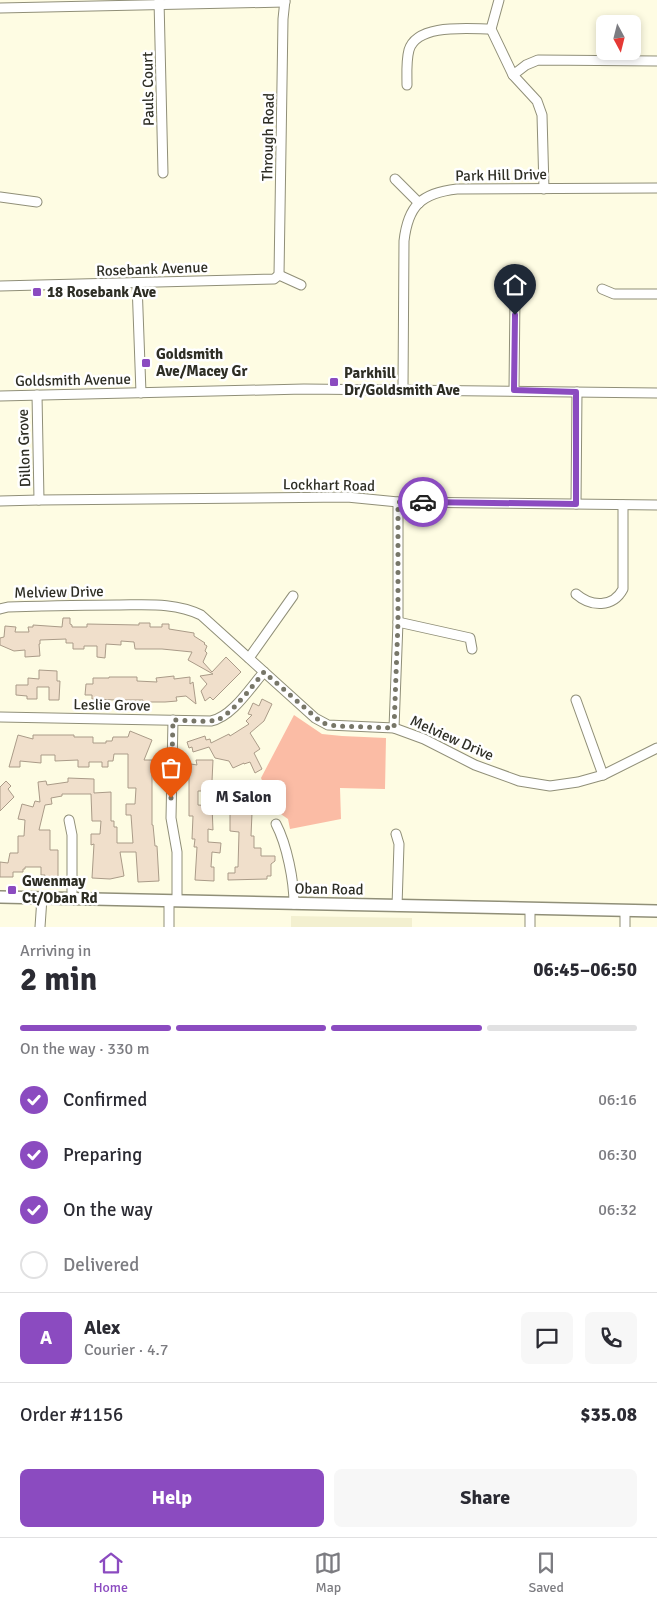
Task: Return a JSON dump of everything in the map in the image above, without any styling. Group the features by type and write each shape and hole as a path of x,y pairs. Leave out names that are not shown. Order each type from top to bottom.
{"street":[{"path":"499,0 491,29 512,75 537,101 542,115 544,189"},
{"path":"0,8 159,2 285,1"},
{"name":"Through Road","path":"280,275 283,19 285,1"},
{"name":"Pauls Court","path":"159,2 164,174"},
{"path":"406,85 409,49 415,40 433,31 456,28 491,29"},
{"path":"512,75 526,65 538,60 657,61"},
{"path":"395,179 419,203"},
{"name":"Park Hill Drive","path":"403,389 404,241 411,212 419,203 441,190 456,188 657,188"},
{"path":"0,197 36,202"},
{"path":"280,275 301,285"},
{"name":"Rosebank Avenue","path":"0,286 274,279 280,275"},
{"path":"511,278 515,296 514,390"},
{"path":"137,283 141,392"},
{"path":"602,289 614,294 657,294"},
{"name":"Goldsmith Avenue","path":"0,396 304,389 657,393"},
{"path":"576,392 576,504"},
{"name":"Dillon Grove","path":"37,395 39,500"},
{"name":"Lockhart Road","path":"0,501 347,496 398,502 657,505"},
{"path":"394,728 398,622 398,502"},
{"path":"576,594 582,600 594,603 611,602 619,597 623,589 623,505"},
{"path":"249,658 293,596"},
{"name":"Melview Drive","path":"0,609 8,607 77,605 175,606 188,609 201,615 322,723 336,726 394,728 424,739 475,764 519,781 550,786 578,782 603,775 657,748"},
{"path":"398,622 470,638 472,649"},
{"name":"Leslie Grove","path":"0,717 218,720 238,702 264,672"},
{"path":"576,700 603,775"},
{"path":"169,927 177,852 171,818 173,720"},
{"path":"69,820 72,835 72,899"},
{"path":"276,824 283,838 294,904"},
{"path":"396,834 399,844 397,906"},
{"name":"Oban Road","path":"0,897 657,912"},
{"path":"40,927 42,898"},
{"path":"530,909 530,927"},
{"path":"625,911 625,927"}],"shaded area":[{"path":"294,715 322,734 386,738 385,789 340,788 341,819 290,829 288,819 275,810 261,778"},
{"path":"291,916 412,918 412,927 291,927"}],"building":[{"path":"63,618 70,618 72,627 87,627 87,624 139,625 139,623 150,623 150,627 162,627 162,624 169,624 169,629 194,633 194,636 205,643 207,646 205,651 207,653 203,662 212,672 226,657 241,672 213,700 210,697 205,701 201,691 207,684 200,676 213,674 188,660 192,652 135,649 134,642 121,641 121,645 106,644 105,658 97,657 97,646 84,646 84,649 73,649 73,643 66,643 66,639 40,640 40,656 25,657 25,650 14,651 0,645 0,638 4,637 5,626 16,627 15,632 29,632 28,627 33,627 33,625 62,627"},
{"path":"39,670 57,671 57,681 60,681 59,700 49,700 49,687 37,687 37,699 27,699 27,696 16,695 16,685 28,685 28,678 39,679"},
{"path":"174,676 174,679 190,677 190,684 193,682 196,704 186,696 176,697 177,701 143,702 143,700 123,700 123,702 116,702 116,700 92,699 92,695 85,695 86,684 93,684 93,678 137,677 137,681 157,682 156,678"},
{"path":"262,699 272,704 264,721 250,733 260,749 254,753 262,769 255,773 250,762 233,768 229,761 215,758 209,747 193,752 192,747 189,748 187,742 205,736 206,740 210,739 211,743 229,734 230,736 249,724 246,721 252,715 248,714 253,703 259,706"},
{"path":"130,731 152,740 144,760 152,760 152,825 155,846 157,846 159,881 138,882 136,852 120,852 124,876 110,879 92,878 94,844 91,845 91,834 100,834 101,821 92,821 91,794 62,794 62,796 51,798 52,804 45,805 39,830 50,830 50,850 58,850 58,877 55,877 55,884 47,884 47,877 41,875 41,867 25,867 23,872 13,872 13,877 0,877 0,862 8,863 10,853 18,853 18,836 24,836 25,820 18,819 22,804 33,807 35,801 40,802 38,782 46,781 47,785 68,782 68,778 94,779 94,793 111,792 111,821 114,821 114,827 117,827 117,843 133,843 131,815 126,815 126,804 135,804 136,788 128,788 128,754 114,754 113,761 108,761 108,767 102,767 102,762 89,762 89,767 78,767 78,760 55,761 55,755 41,755 41,763 20,761 20,767 9,767 18,735 33,739 33,735 74,735 74,737 93,737 93,743 106,743 106,741 112,741 113,737 128,737"},
{"path":"196,760 213,760 212,781 215,781 215,791 198,791 198,805 212,806 213,830 208,829 208,842 221,843 220,853 212,852 211,867 214,867 214,881 195,880 197,847 194,847 195,839 192,839 193,816 189,816 189,768 191,764 197,765"},
{"path":"250,780 266,794 252,813 251,836 254,836 254,848 261,848 261,856 275,856 275,861 271,864 271,876 267,876 267,879 228,880 228,873 235,873 235,867 238,867 239,832 230,831 230,798 235,798"},
{"path":"6,781 11,786 8,789 14,797 0,811 0,787"}],"way so far":[{"path":"171,798 173,720 218,720 238,702 264,672 322,723 336,726 394,728 398,622 398,502 423,502"}],"place":[{"name":"18 Rosebank Ave","path":"37,292"},
{"name":"Goldsmith Ave/Macey Gr","path":"146,363"},
{"name":"Parkhill Dr/Goldsmith Ave","path":"334,382"},
{"name":"M Salon","path":"171,798"},
{"name":"Gwenmay Ct/Oban Rd","path":"12,890"}],"route":[{"path":"423,502 576,504 576,392 514,390 515,315"}]}
